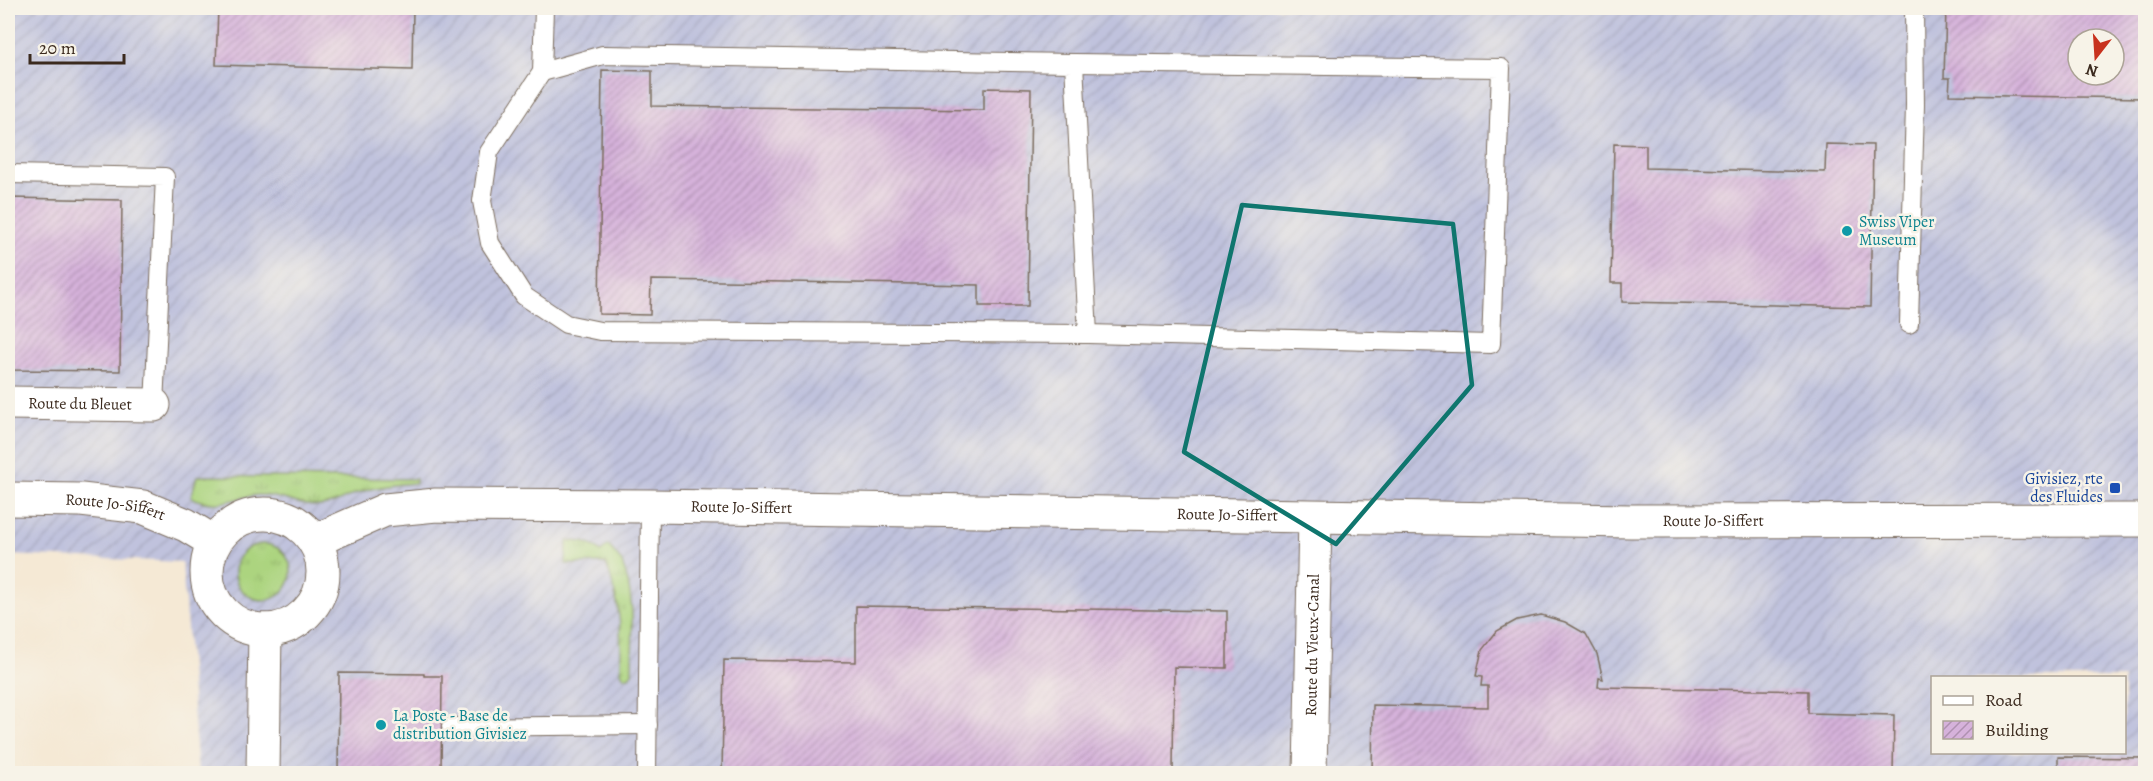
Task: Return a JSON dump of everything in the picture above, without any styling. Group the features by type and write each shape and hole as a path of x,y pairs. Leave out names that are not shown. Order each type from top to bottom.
{"street":[{"name":"Route du Bleuet","path":"8,403 154,405"},
{"name":"Route Jo-Siffert","path":"8,499 81,500 142,507 186,525 214,542"},
{"name":"Route Jo-Siffert","path":"314,541 385,510 436,505 650,506 1631,521 2145,520"},
{"path":"264,513 284,517 301,526 314,541 322,559 323,579 317,598 305,614 288,625 265,630 248,627 229,618 215,602 207,582 207,562 214,542 227,527 245,517 264,513"},
{"name":"Route du Vieux-Canal","path":"1310,774 1315,517"},
{"path":"263,774 265,630"}],"lane":[{"path":"542,72 603,55 1501,68 1491,344 1088,334 600,331 566,324 524,296 490,243 482,201 489,152 542,72 544,8"},
{"path":"1909,324 1915,105 1914,8"},
{"path":"1074,63 1088,334"},
{"path":"8,174 165,177 154,405"},
{"path":"647,774 650,506"},
{"path":"451,727 648,725"}],"highlighted area":[{"path":"1242,205 1453,224 1472,385 1336,544 1184,452"}],"shaded area":[{"path":"8,8 2145,8 2145,773 198,773 182,562 8,555"}],"green space":[{"path":"197,476 416,479 416,483 371,489 331,504 318,506 267,495 209,503 191,497"},
{"path":"567,541 585,543 601,552 608,545 622,563 629,590 632,618 632,673 629,677 624,677 621,672 619,617 615,592 606,563 566,564"},
{"path":"258,544 268,544 283,552 289,561 291,572 289,583 283,592 268,600 258,600 247,595 240,588 235,577 235,567 240,556 247,549"}],"building":[{"path":"218,8 413,8 412,70 216,65"},
{"path":"1946,8 2146,8 2146,98 1949,95 1950,78 1944,78"},
{"path":"602,70 652,71 652,106 984,110 984,88 1031,89 1028,306 979,306 979,285 651,280 650,315 599,314"},
{"path":"1614,144 1646,145 1646,168 1825,172 1826,144 1873,145 1870,307 1622,302 1622,283 1611,283"},
{"path":"8,198 122,200 120,371 8,370"},
{"path":"856,606 1227,611 1227,668 1174,667 1173,774 722,774 724,660 856,662"},
{"path":"1541,615 1565,622 1586,634 1597,654 1603,679 1599,678 1598,687 1808,691 1808,713 1894,715 1893,774 1372,774 1373,705 1488,707 1488,686 1481,686 1482,677 1476,676 1482,650 1497,631 1517,620"},
{"name":"La Poste - Base de distribution Givisiez","path":"339,673 442,676 441,774 338,774"},
{"path":"2058,757 2146,758 2146,774 2058,774"}],"place":[{"name":"Swiss Viper Museum","path":"1847,231"},
{"name":"Givisiez, rte des Fluides","path":"2115,488"},
{"name":"La Poste - Base de distribution Givisiez","path":"381,725"}]}
